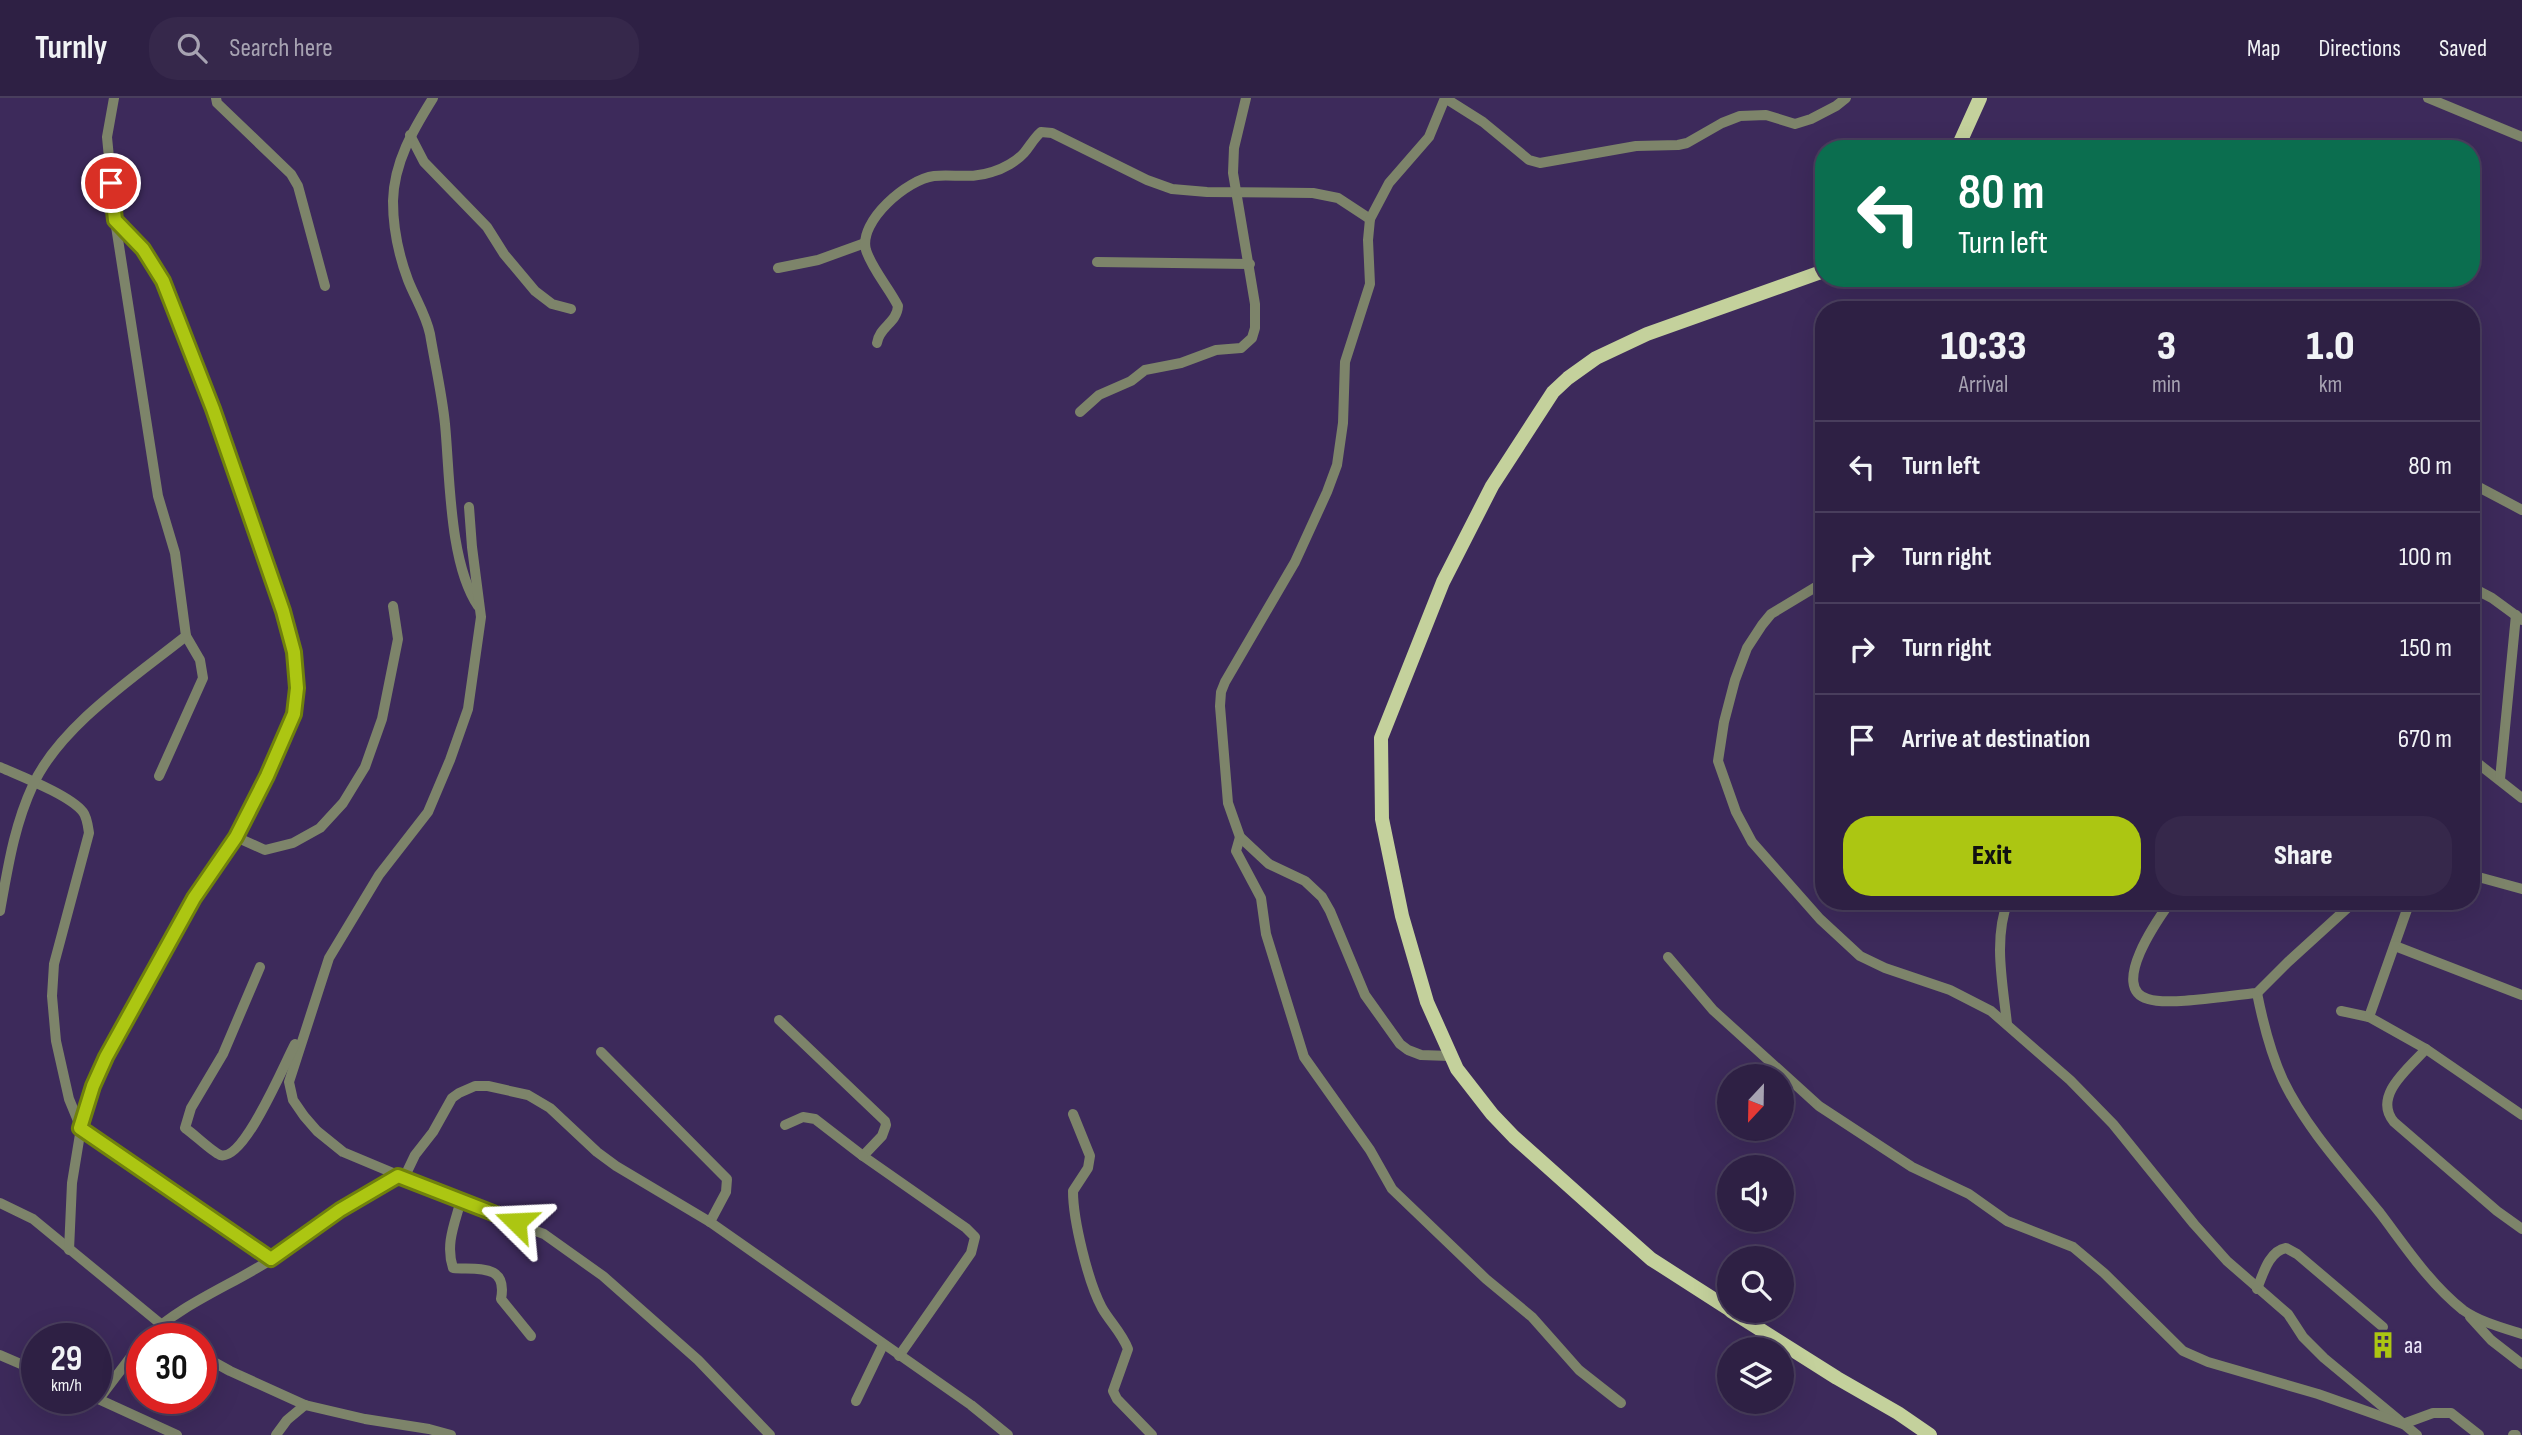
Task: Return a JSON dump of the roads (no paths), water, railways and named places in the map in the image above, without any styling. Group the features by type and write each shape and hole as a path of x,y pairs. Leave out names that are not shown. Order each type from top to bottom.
{"main road":[{"path":"1961,140 1980,98"},
{"path":"1717,1302 1651,1259 1514,1137 1476,1094 1450,1056 1427,1002 1402,916 1382,819 1381,738 1443,582 1492,486 1543,406 1567,378 1596,358 1647,334 1815,274"},
{"path":"1750,1323 1930,1435"}],"street":[{"path":"114,98 107,138 115,220 158,496 175,553 186,636 200,660 203,678 159,776"},
{"path":"216,98 217,103 291,174 298,186 325,286"},
{"path":"433,98 410,135 396,172 394,192 399,248 407,278 429,330 444,421 461,568 469,593 480,608"},
{"path":"1080,412 1099,394 1131,382 1145,370 1181,363 1216,350 1238,348 1248,343 1255,328 1255,316 1250,264 1233,173 1234,148 1245,98"},
{"path":"1450,1056 1421,1055 1400,1044 1365,995 1322,897 1305,881 1269,864 1240,837 1228,803 1221,692 1295,562 1328,492 1337,465 1343,423 1345,362 1370,284 1370,219 1389,183 1429,137 1445,98 1482,122 1529,160 1540,163 1636,146 1678,145 1733,117 1766,115 1795,124 1811,119 1846,98"},
{"path":"2428,98 2522,137"},
{"path":"877,344 878,336 898,313 898,306 869,256 865,243 875,217 889,202 914,183 933,176 956,177 993,172 1023,154 1041,132 1052,133 1147,180 1172,189 1192,192 1313,193 1338,198 1370,219"},
{"path":"410,135 424,162 486,227 504,254 535,291 552,304 571,309"},
{"path":"69,1250 72,1184 80,1128 93,1086 106,1057 194,898 236,837 286,737 294,714 297,688 294,652 283,611 213,409 163,281 143,249 115,220"},
{"path":"778,268 818,260 865,243"},
{"path":"1097,261 1250,264"},
{"path":"2480,487 2522,510"},
{"path":"469,507 481,617 468,709 428,812 379,875 329,958 289,1082 293,1100 317,1131 343,1152 544,1234 603,1276 698,1360 769,1435"},
{"path":"1815,587 1771,614 1747,648 1735,680 1717,754 1718,765 1736,812 1752,842 1820,919 1853,950 1878,965 1922,979 1991,1010 2070,1080 2102,1113 2210,1243 2257,1289 2288,1314 2303,1337 2324,1358 2417,1435"},
{"path":"2480,592 2519,618 2500,779"},
{"path":"236,837 265,850 293,843 320,828 343,803 365,767 382,719 398,639 393,606"},
{"path":"0,911 10,851 34,782 60,744 90,713 186,636"},
{"path":"2480,765 2522,797"},
{"path":"0,766 65,798 83,811 89,833 54,964 52,996 56,1041 69,1099 80,1128 271,1259"},
{"path":"1240,837 1235,849 1261,898 1264,929 1299,1045 1315,1074 1370,1150 1388,1183 1486,1279 1532,1317 1579,1370 1622,1403"},
{"path":"2480,877 2522,889"},
{"path":"2005,910 2000,946 2007,1024"},
{"path":"2165,910 2136,961 2132,979 2137,993 2149,1000 2257,993 2345,910"},
{"path":"2369,1017 2407,910"},
{"path":"2395,946 2522,995"},
{"path":"1668,957 1696,993 1723,1020 1819,1105 1912,1167 1969,1194 2007,1222 2073,1247 2104,1273 2183,1351 2208,1362 2318,1394 2403,1424 2445,1411 2456,1416 2479,1435"},
{"path":"260,967 223,1054 191,1108 185,1128 221,1155 229,1155 240,1147 256,1122 305,1026"},
{"path":"2257,993 2264,1028 2277,1065 2295,1101 2313,1128 2443,1291 2491,1340 2522,1364"},
{"path":"2341,1011 2369,1017 2426,1049 2522,1115"},
{"path":"779,1020 885,1121 885,1131 863,1156"},
{"path":"2426,1049 2389,1091 2388,1115 2433,1157 2522,1229"},
{"path":"601,1052 726,1179 726,1192 710,1222"},
{"path":"0,1203 33,1219 160,1323 271,1259 340,1210 401,1177 433,1132 452,1098 467,1088 488,1086 528,1095 562,1117 597,1152 616,1166 710,1222 971,1405 1007,1435"},
{"path":"1073,1114 1090,1156 1088,1168 1073,1191 1082,1241 1094,1291 1128,1349 1114,1391 1117,1399 1152,1435"},
{"path":"785,1125 803,1117 815,1119 975,1237 971,1253 900,1356"},
{"path":"461,1200 449,1245 453,1268 487,1270 499,1278 502,1283 501,1299 531,1336"},
{"path":"2257,1289 2272,1258 2280,1250 2287,1248 2383,1327"},
{"path":"2466,1312 2522,1334"},
{"path":"856,1401 883,1345"},
{"path":"0,1355 21,1364"},
{"path":"112,1381 126,1362"},
{"path":"217,1364 305,1405 451,1435"},
{"path":"112,1405 177,1435"},
{"path":"276,1435 287,1420 305,1405"}],"place":[{"name":"aa","path":"2383,1345"}]}
